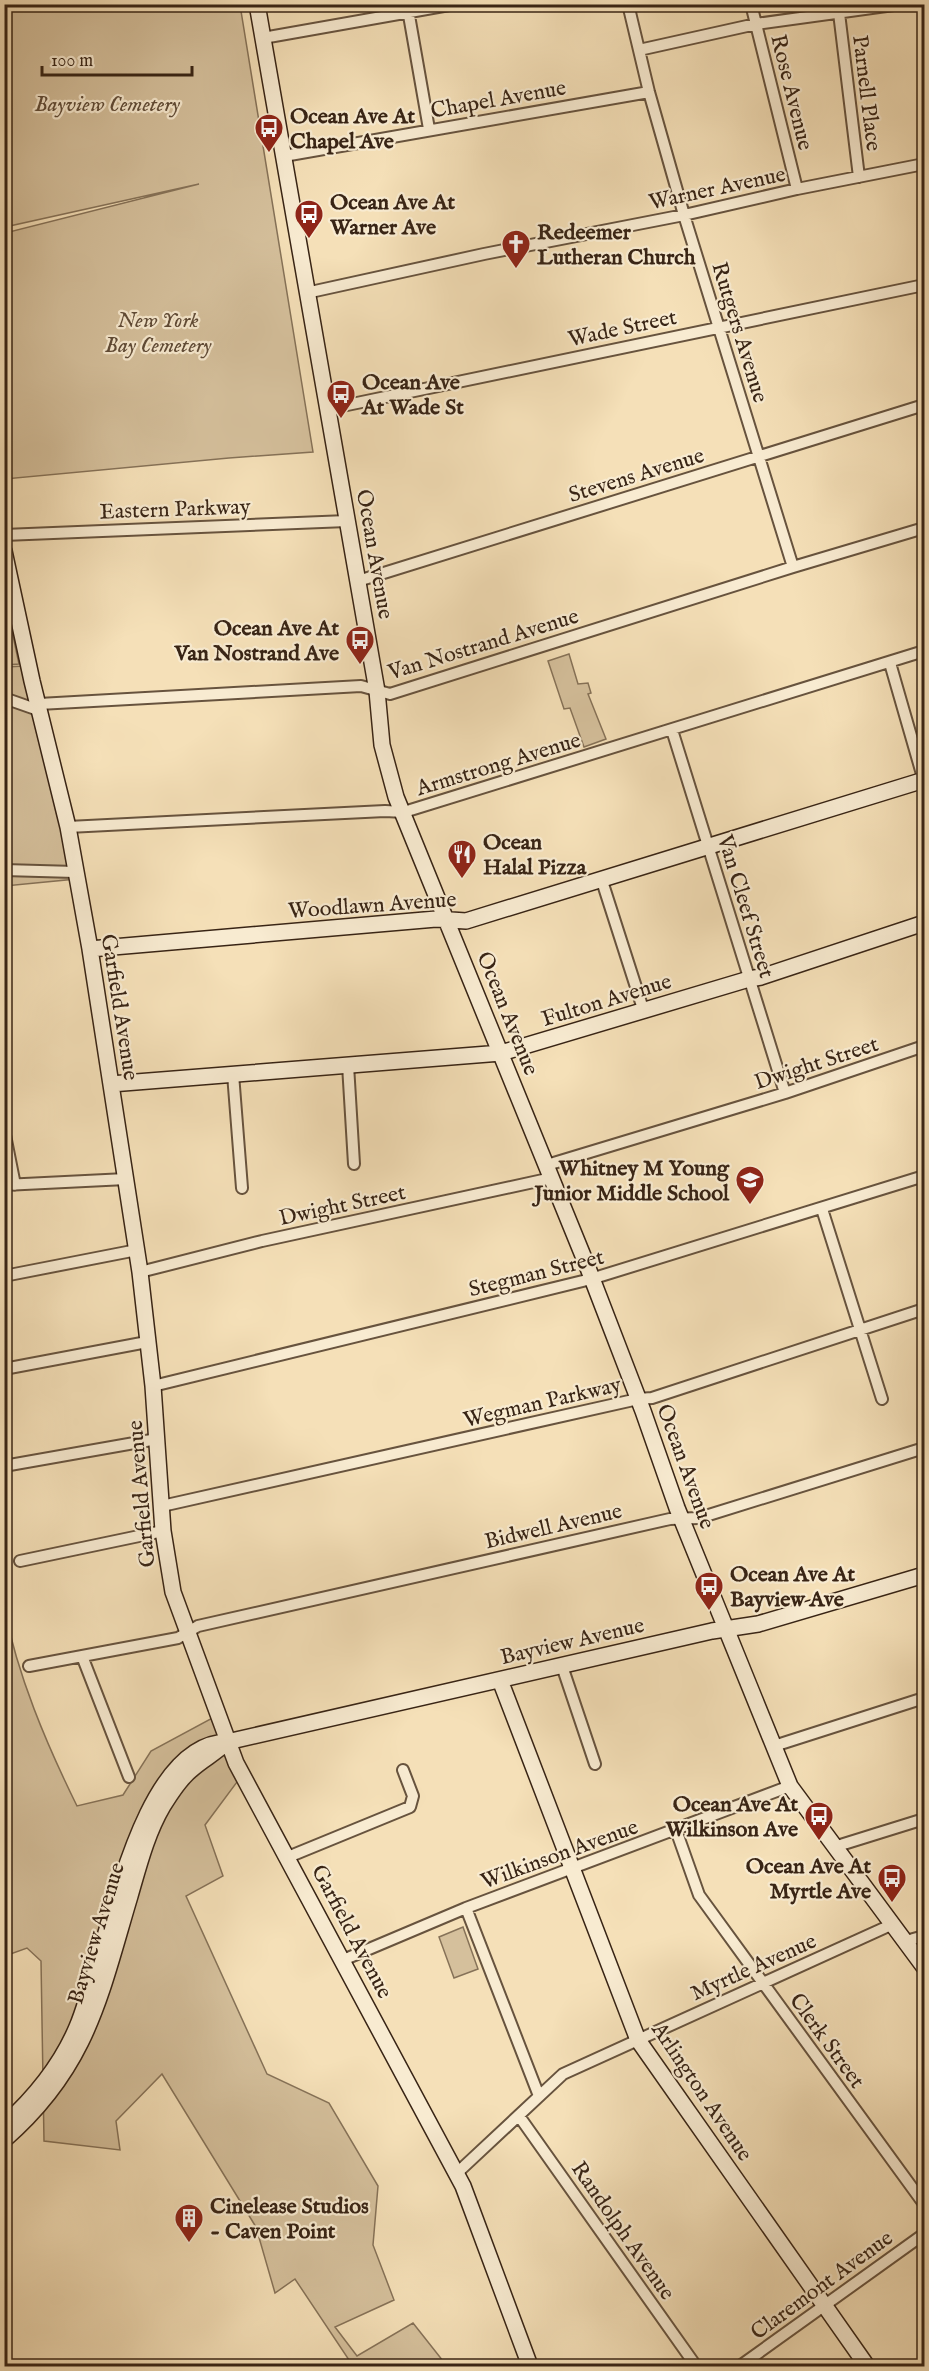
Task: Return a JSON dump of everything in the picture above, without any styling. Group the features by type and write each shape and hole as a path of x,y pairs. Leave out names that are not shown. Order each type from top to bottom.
{"street":[{"name":"Ocean Avenue","path":"257,4 377,691 382,745 396,797 588,1268 681,1518 790,1786 924,1967"},
{"path":"263,38 408,9 455,4"},
{"name":"Rutgers Avenue","path":"628,4 649,92 684,215 793,567"},
{"name":"Rose Avenue","path":"751,4 797,189"},
{"path":"639,50 756,24 901,4"},
{"path":"408,9 429,129"},
{"name":"Parnell Place","path":"839,14 859,177"},
{"name":"Chapel Avenue","path":"284,156 649,92"},
{"name":"Warner Avenue","path":"306,293 484,254 684,215 797,189 924,164"},
{"name":"Wade Street","path":"328,409 924,285"},
{"name":"Stevens Avenue","path":"358,581 924,405"},
{"name":"Eastern Parkway","path":"4,535 347,521"},
{"name":"Van Nostrand Avenue","path":"40,708 361,686 390,694 924,528"},
{"name":"Garfield Avenue","path":"4,551 68,826 90,949 141,1272 153,1386 163,1531 173,1592 227,1742 250,1790 457,2173 530,2367"},
{"name":"Armstrong Avenue","path":"68,826 404,812 924,651"},
{"path":"890,663 924,780"},
{"path":"4,698 40,708"},
{"name":"Van Cleef Street","path":"672,730 785,1093"},
{"name":"Woodlawn Avenue","path":"90,949 436,919 466,921 924,780"},
{"path":"4,870 75,872"},
{"path":"602,881 644,1012"},
{"name":"Fulton Avenue","path":"111,1084 501,1053 761,977 924,923"},
{"name":"Dwight Street","path":"141,1272 549,1172 924,1046"},
{"path":"348,1065 354,1164"},
{"path":"233,1074 242,1188"},
{"path":"4,1130 10,1185 126,1179"},
{"name":"Stegman Street","path":"153,1386 591,1280 924,1176"},
{"path":"822,1209 882,1399"},
{"path":"4,1276 137,1250"},
{"name":"Wegman Parkway","path":"162,1506 638,1399 652,1398 924,1310"},
{"path":"4,1369 147,1342"},
{"path":"4,1466 157,1439"},
{"name":"Bidwell Avenue","path":"29,1666 178,1638 198,1626 647,1524 681,1518 699,1518 924,1448"},
{"path":"20,1561 163,1531"},
{"name":"Bayview Avenue","path":"4,2139 46,2097 66,2072 84,2039 99,2000 152,1814 163,1784 184,1761 209,1744 227,1742 758,1624 924,1575"},
{"path":"82,1656 129,1777"},
{"path":"561,1666 595,1764"},
{"name":"Arlington Avenue","path":"500,1680 638,2040 867,2367"},
{"path":"774,1746 924,1698"},
{"path":"288,1857 410,1807 413,1796 404,1770"},
{"name":"Wilkinson Avenue","path":"343,1960 466,1908 790,1786"},
{"name":"Bayview Avenue","path":"4,2125 40,2089 73,2036 86,2004 133,1847 152,1814"},
{"path":"834,1847 924,1819"},
{"name":"Clerk Street","path":"676,1830 699,1895 924,2204"},
{"path":"466,1908 539,2096"},
{"name":"Myrtle Avenue","path":"457,2173 563,2074 893,1924"},
{"path":"906,1941 924,1936"},
{"name":"Randolph Avenue","path":"519,2116 696,2367"},
{"name":"Claremont Avenue","path":"740,2367 924,2234"}],"green space":[{"name":"New York Bay Cemetery","path":"5,4 240,5 313,452 5,479 5,233 199,184 5,227"},
{"path":"5,598 19,664 5,665"},
{"path":"569,654 578,684 588,683 591,693 588,694 606,739 584,747 570,708 564,709 548,661"},
{"path":"25,666 76,879 5,886 5,667"},
{"path":"4,1607 17,1659 34,1709 77,1806 123,1795 151,1751 216,1716 240,1778 205,1825 223,1876 186,1896 267,2074 329,2103 378,2186 373,2245 394,2300 335,2327 357,2356 413,2323 447,2366 353,2366 295,2279 275,2293 256,2227 162,2074 116,2121 120,2150 44,2141 41,1961 27,1948 5,1956"},
{"path":"463,1927 478,1969 454,1978 439,1937"}],"place":[{"name":"Ocean Ave At Chapel Ave","path":"269,154"},
{"name":"Ocean Ave At Warner Ave","path":"309,240"},
{"name":"Redeemer Lutheran Church","path":"516,270"},
{"name":"Ocean Ave At Wade St","path":"341,420"},
{"name":"Ocean Ave At Van Nostrand Ave","path":"360,666"},
{"name":"Ocean Halal Pizza","path":"462,880"},
{"name":"Whitney M Young Junior Middle School","path":"750,1206"},
{"name":"Ocean Ave At Bayview Ave","path":"709,1612"},
{"name":"Ocean Ave At Wilkinson Ave","path":"819,1842"},
{"name":"Ocean Ave At Myrtle Ave","path":"892,1904"},
{"name":"Cinelease Studios - Caven Point","path":"189,2244"}],"park label":[{"name":"Bayview Cemetery","path":"107,103"}]}
